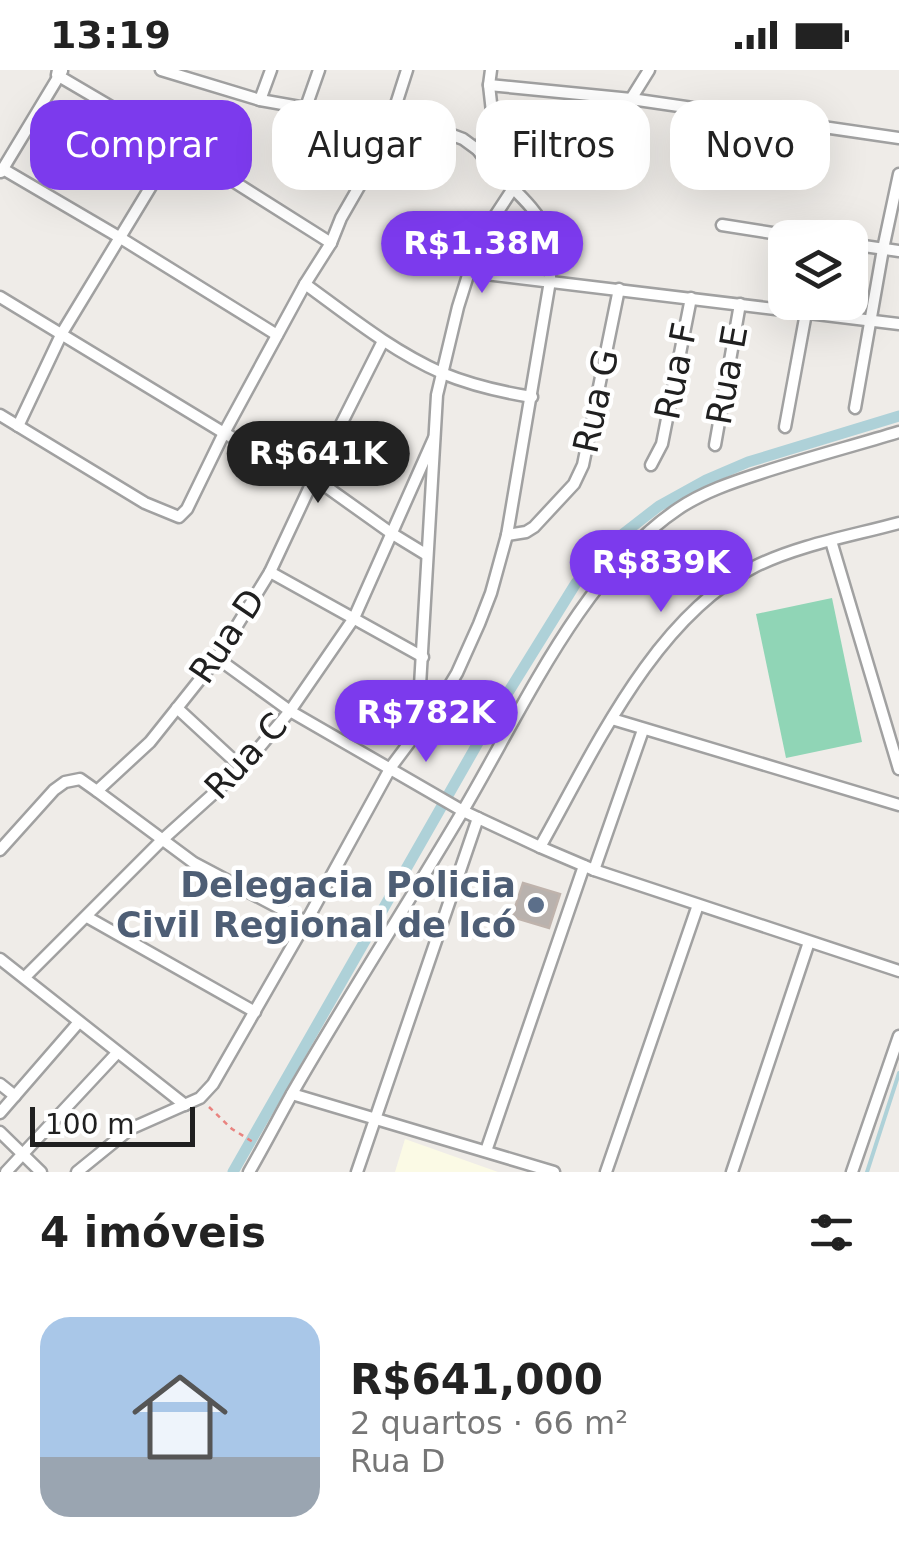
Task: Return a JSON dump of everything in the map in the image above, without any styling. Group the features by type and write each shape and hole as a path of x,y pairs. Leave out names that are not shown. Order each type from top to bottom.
{"street":[{"path":"161,70 187,74 272,102"},
{"path":"260,100 272,70"},
{"path":"308,100 319,70"},
{"path":"398,100 408,70"},
{"path":"491,70 491,100"},
{"path":"631,99 649,70"},
{"path":"104,100 59,72 2,172 119,237 277,335"},
{"path":"489,85 631,99 899,138"},
{"path":"855,408 899,174"},
{"path":"18,426 62,333 148,190"},
{"path":"247,190 331,243"},
{"path":"0,415 145,503 179,517 187,509 224,433 357,190"},
{"path":"77,1172 130,1130 200,1098 213,1084 390,767 439,703 457,673 490,593 506,535 550,281 546,232 512,190 478,246 442,372 426,554 418,720 412,738"},
{"path":"722,226 768,233"},
{"path":"868,247 899,252"},
{"path":"469,272 768,308"},
{"path":"304,284 384,341 442,372 492,390 532,397"},
{"name":"Rua G","path":"506,535 534,527 580,474 619,290"},
{"path":"0,297 224,433 314,478 426,554"},
{"name":"Rua F","path":"650,465 662,444 691,298"},
{"name":"Rua E","path":"715,445 740,304"},
{"path":"784,427 805,320"},
{"path":"863,320 899,324"},
{"name":"Rua D","path":"97,790 150,742 217,658 270,572 384,341"},
{"path":"249,1172 459,808 595,590 643,536 681,506 712,490 788,464 899,432"},
{"name":"Rua C","path":"26,977 162,840 242,768 290,711 354,618 434,438"},
{"path":"540,847 612,719 671,633 720,588 783,555 899,523"},
{"path":"831,541 899,769"},
{"path":"270,572 422,657"},
{"path":"217,658 290,711 459,808 540,847 589,868 899,971"},
{"path":"177,708 242,768"},
{"path":"885,721 899,717"},
{"path":"612,719 899,805"},
{"path":"486,1151 642,730"},
{"path":"0,850 54,790 65,782 80,780 194,863 306,922"},
{"path":"357,1172 478,818"},
{"path":"606,1172 698,905"},
{"path":"87,916 255,1012"},
{"path":"732,1172 809,942"},
{"path":"0,958 185,1105"},
{"path":"0,1113 79,1022"},
{"path":"852,1172 899,1036"},
{"path":"6,1172 116,1052"},
{"path":"0,1084 16,1096"},
{"path":"292,1094 554,1172"},
{"path":"0,1132 40,1172"}],"path":[{"path":"200,1098 256,1144"}],"shaded area":[{"path":"405,1139 498,1172 395,1172"}],"green space":[{"path":"832,598 862,742 786,758 756,614"}],"building":[{"name":"Delegacia Policia Civil Regional de Icó","path":"523,883 560,894 549,928 512,917"}],"waterway":[{"path":"233,1172 491,720 576,583 619,537 659,506 706,480 748,462 899,416"},
{"path":"867,1172 899,1073"}],"place":[{"name":"Delegacia Policia Civil Regional de Icó","path":"536,905"}]}
